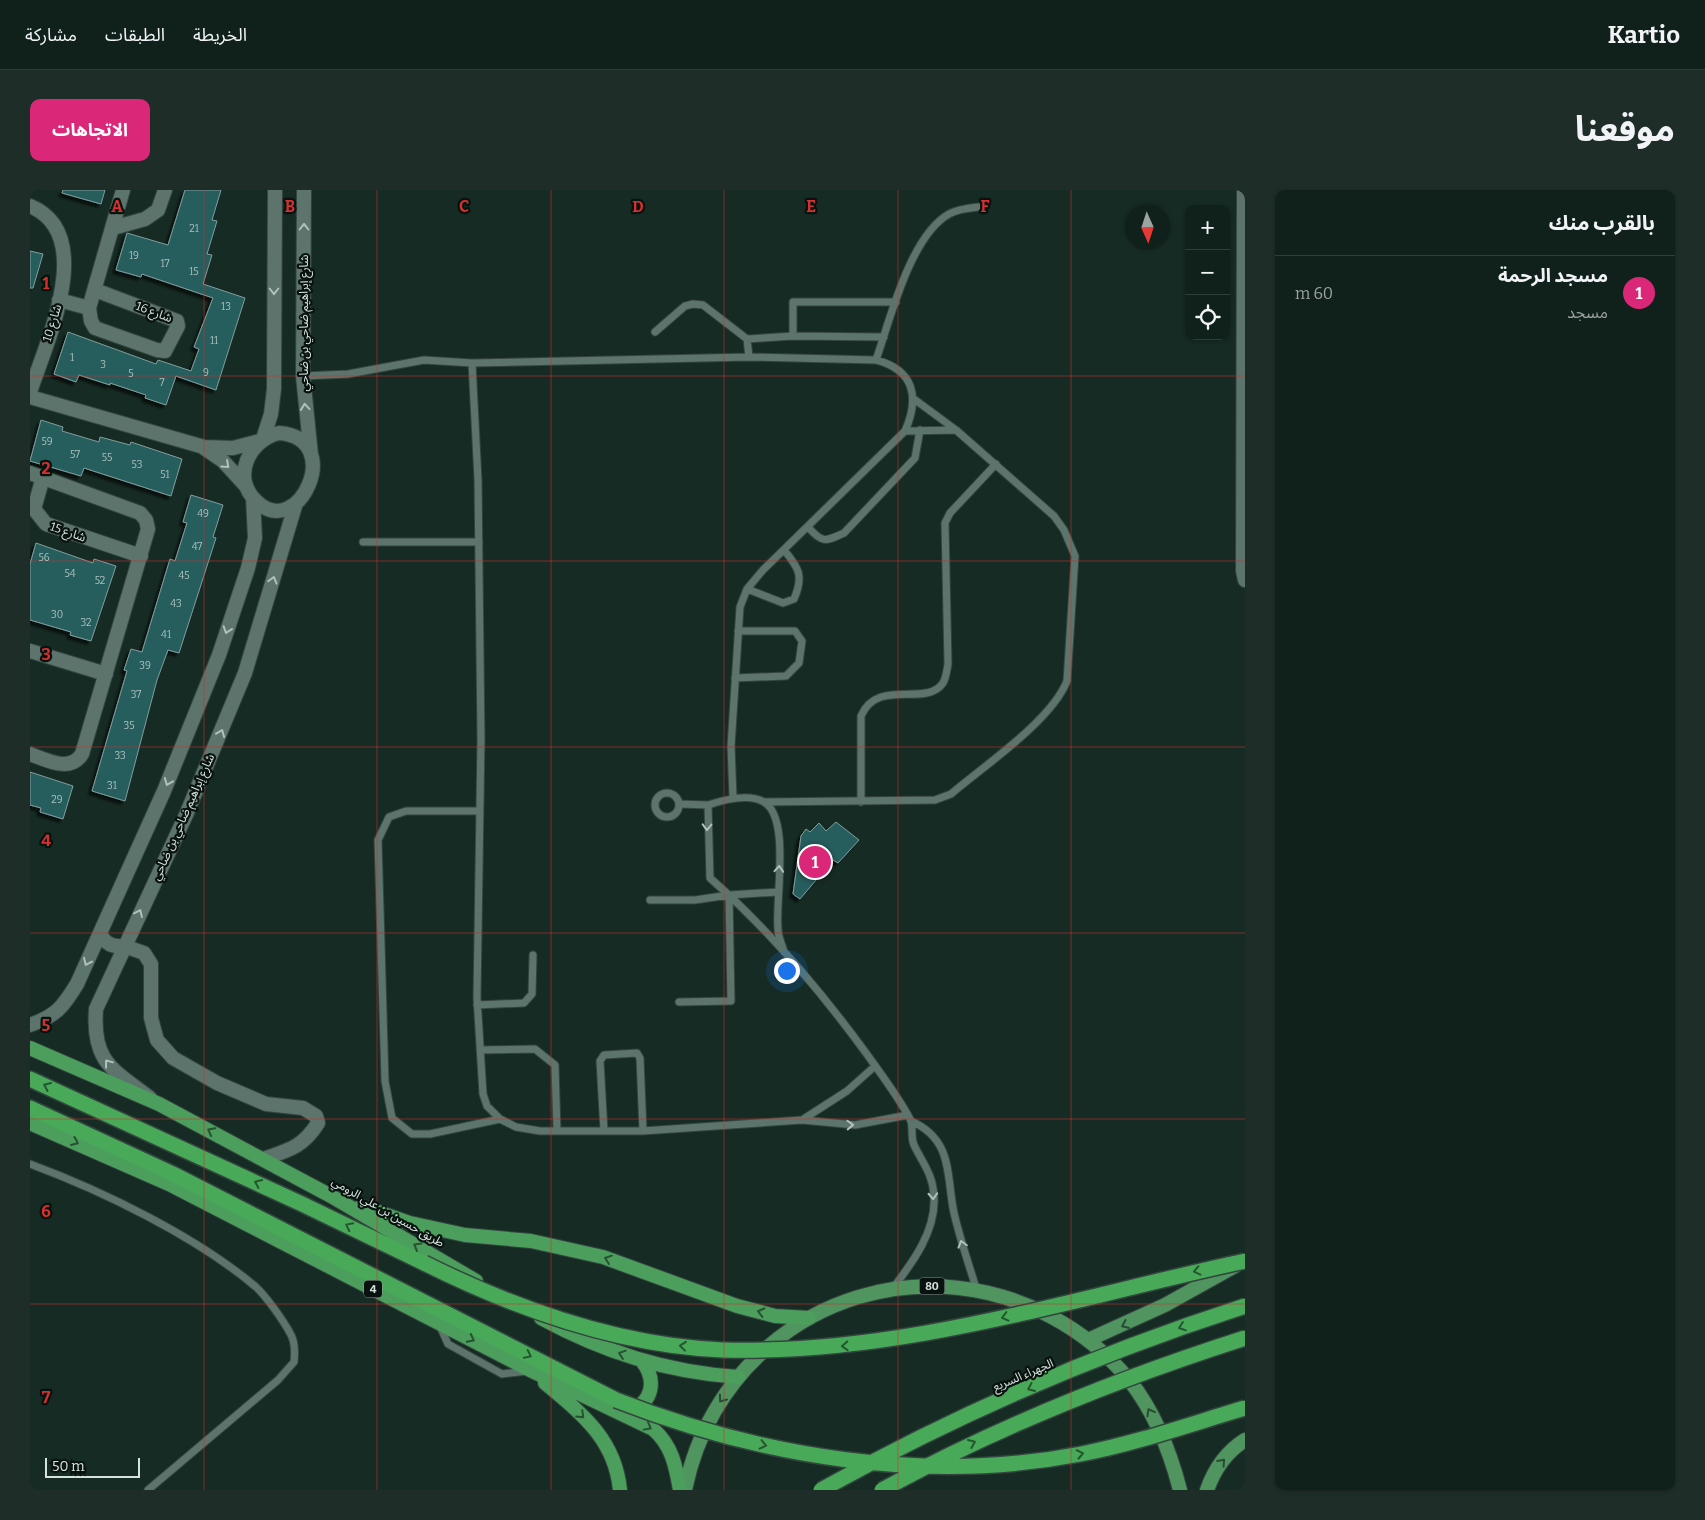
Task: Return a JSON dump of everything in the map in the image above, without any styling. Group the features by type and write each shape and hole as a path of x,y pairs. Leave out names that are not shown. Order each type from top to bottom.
{"highway":[{"name":"طريق حسين بن علي الرومي","path":"30,1048 159,1104 263,1159 331,1196 557,1327 590,1342 642,1361 685,1372 738,1377"},
{"path":"30,1079 510,1302 580,1325 666,1344 722,1350 855,1345 981,1323 1245,1261"},
{"path":"30,1108 173,1174 627,1412 637,1408 646,1401 651,1391 652,1380 649,1370 642,1361"},
{"name":"4","path":"30,1123 169,1184 532,1371 616,1406 653,1429 665,1441 676,1468 680,1490"},
{"path":"331,1196 410,1224 465,1234 531,1242 603,1257 737,1306 775,1316 809,1318"},
{"name":"الجهراء السريع","path":"822,1490 892,1452 1043,1383 1176,1330 1245,1306"},
{"path":"882,1490 962,1448 1052,1409 1117,1383 1245,1338"},
{"path":"532,1371 582,1415 602,1437 613,1459 620,1490"},
{"path":"616,1406 767,1446 854,1460 937,1466 1032,1461 1081,1454 1136,1441 1245,1408"}],"main road":[{"path":"1088,1340 1165,1305 1245,1261"},
{"name":"80","path":"684,1490 695,1452 717,1406 754,1359 780,1337 809,1318 849,1300 892,1290 935,1286 977,1291 1011,1299 1046,1313 1088,1340 1111,1360 1131,1382 1148,1407 1172,1461 1180,1490"},
{"path":"1207,1490 1214,1470 1245,1440"}],"street":[{"path":"59,300 89,308 96,290 123,190"},
{"path":"113,228 146,219 158,210 165,190"},
{"path":"30,1025 51,1017 65,1003 77,984 164,791 219,655 248,568 255,538 245,465 250,452 262,440 271,414 274,389 275,190"},
{"name":"شارع إبراهيم ضاحي بن ضاحي","path":"304,190 303,376 310,455"},
{"path":"1244,190 1243,571 1245,580"},
{"name":"شارع 10","path":"30,206 55,224 63,242 65,258 59,300 30,392"},
{"name":"شارع 16","path":"89,308 91,321 95,328 157,350 165,351 178,326 177,321 96,290"},
{"path":"30,397 204,447 234,448 279,433 293,435 303,444 310,455 313,468 312,482 305,494 296,503 283,509 270,510 263,508 223,461 204,447"},
{"name":"شارع 15","path":"30,754 62,765 79,759 86,746 141,556 148,529 146,520 140,513 36,475 34,509 46,524 141,556"},
{"name":"شارع إبراهيم ضاحي بن ضاحي","path":"159,1104 109,1067 99,1050 96,1036 96,1009 186,815 245,673 296,503"},
{"path":"30,651 106,674"},
{"path":"100,934 105,942 114,947 124,946 144,953 151,964 150,1018 157,1040 173,1058 217,1083 266,1104 303,1108 316,1116 318,1122 309,1137 294,1149 263,1159"}],"lane":[{"path":"876,360 911,260 931,230 949,214 966,208 979,207"},
{"path":"793,336 792,302 896,302"},
{"path":"655,332 685,306 694,304 703,305 748,339 793,336 884,337"},
{"path":"748,339 749,357"},
{"path":"303,376 348,374 424,360 472,363 749,357 876,360 892,364 902,372 910,385 914,399 911,418 905,431 784,550 747,590 740,607 731,746 733,797"},
{"path":"472,363 479,542 477,1005 483,1094 487,1106 500,1119 516,1127 540,1131 643,1131 802,1120 855,1125 910,1118"},
{"path":"680,804 708,804 733,797 764,802 919,802 935,800 950,794 1038,721 1062,694 1067,681 1075,568 1072,546 1054,516 956,430 914,399"},
{"path":"808,527 818,538 829,540 844,533 915,458 920,430"},
{"path":"905,431 956,430"},
{"path":"861,802 861,716 864,709 880,697 930,692 944,682 948,664 944,523 950,512 996,464"},
{"path":"363,542 479,542"},
{"path":"747,590 783,603 794,600 801,584 797,566 784,550"},
{"path":"735,678 786,676 799,663 802,641 794,631 738,631"},
{"path":"764,802 776,814 778,827 780,853 778,931 784,952"},
{"path":"708,804 707,844 710,878 729,894 784,952 832,1007 876,1066 910,1118 932,1135 944,1154 951,1182 954,1212 977,1291"},
{"path":"479,810 406,811 389,817 378,840 385,1081 392,1118 412,1134 430,1134 500,1119"},
{"path":"650,900 695,900 729,894 778,892"},
{"path":"679,1002 731,1001 729,894"},
{"path":"477,1005 524,1003 532,994 532,955"},
{"path":"480,1050 535,1049 555,1064 557,1131"},
{"path":"604,1131 600,1061 604,1055 619,1053 637,1054 640,1058 643,1131"},
{"path":"802,1120 847,1090 876,1066"},
{"path":"892,1290 920,1247 933,1215 932,1181 927,1165 914,1144 910,1118"},
{"path":"30,1164 66,1177 209,1251 258,1289 291,1334 295,1349 294,1362 278,1380 148,1490"}],"building":[{"path":"63,190 105,190 101,204 62,193"},
{"path":"185,190 221,190 212,220 217,221 207,254 212,255 203,284 245,298 216,390 176,376 166,405 145,398 146,395 110,383 110,385 79,375 76,382 54,374 68,332 156,364 158,360 191,371 199,349 194,347 213,298 142,274 141,277 116,270 127,233 168,245"},
{"path":"30,251 43,254 33,288 30,288"},
{"path":"41,420 63,427 62,431 99,442 100,437 130,445 131,442 182,459 171,496 84,468 81,476 30,461"},
{"path":"191,495 223,505 213,537 216,538 179,653 168,650 157,680 125,801 92,791 127,671 124,670 131,649 142,652 170,559 175,561 187,523 183,522"},
{"path":"36,543 93,563 94,559 116,566 91,641 70,635 71,632 30,620 30,564"},
{"path":"30,772 73,786 63,819 40,812 41,808 30,805"},
{"path":"836,822 859,840 838,863 833,860 800,899 793,894 801,836 806,829 810,832 819,823 826,831"}],"place":[{"name":"مسجد الرحمة","path":"815,862"}]}
